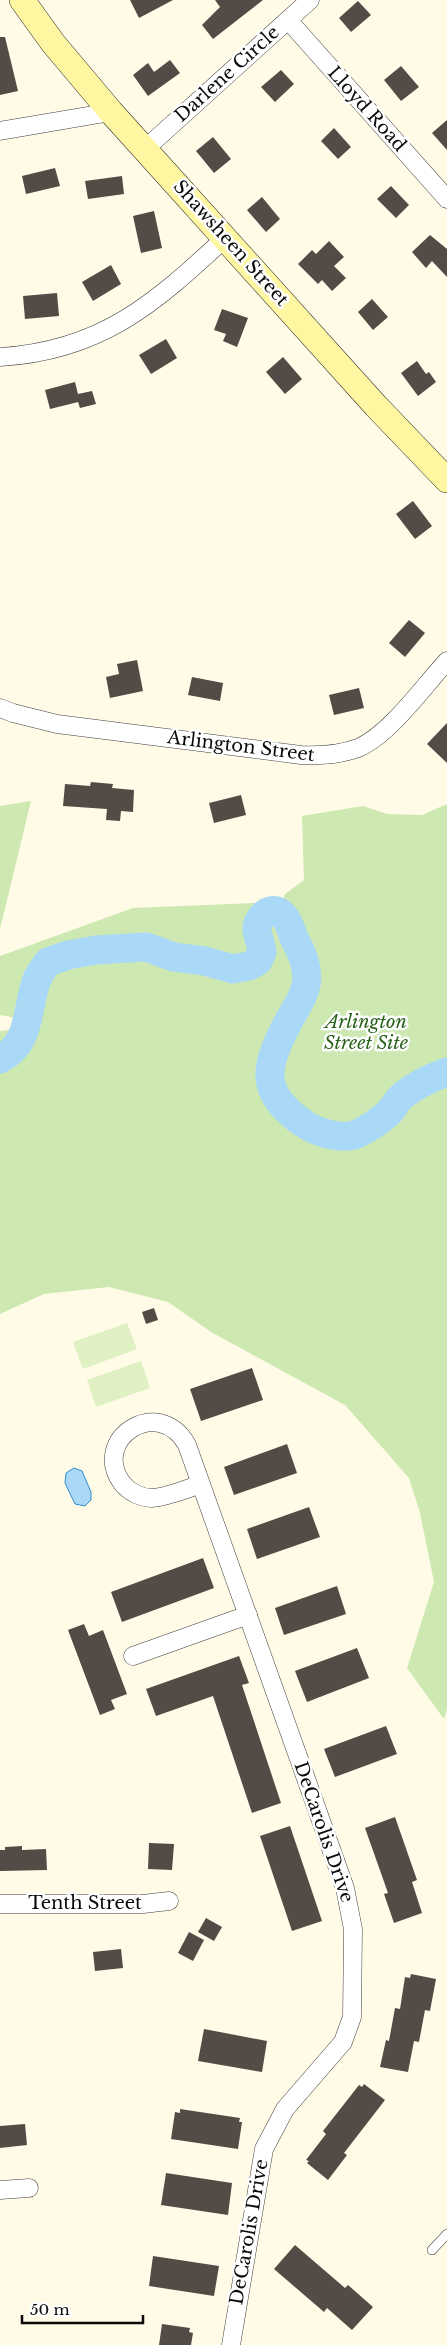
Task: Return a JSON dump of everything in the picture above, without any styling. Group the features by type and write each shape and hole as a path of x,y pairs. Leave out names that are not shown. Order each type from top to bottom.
{"main road":[{"name":"Shawsheen Street","path":"22,0 53,43 112,112 376,406 447,480"}],"street":[{"name":"Darlene Circle","path":"145,149 310,0"},
{"name":"Lloyd Road","path":"288,20 447,199"},
{"path":"0,131 112,112"},
{"path":"0,356 44,352 70,346 120,324 165,292 225,238"},
{"name":"Arlington Street","path":"0,708 57,724 301,755 322,756 360,747 375,738 389,726 447,661"},
{"name":"DeCarolis Drive","path":"201,1484 158,1497 146,1497 135,1494 125,1486 115,1470 114,1456 117,1444 130,1429 142,1423 156,1422 170,1426 184,1439 201,1484 248,1615 349,1901 353,1930 352,2017 343,2042 284,2109 264,2149 231,2345"},
{"path":"133,1656 248,1615"},
{"name":"Tenth Street","path":"0,1904 143,1904 169,1901"},
{"path":"0,2190 29,2188"}],"lane":[{"path":"432,2250 447,2234"}],"green space":[{"path":"31,801 2,921 0,928 0,806"},
{"name":"Arlington Street Site","path":"447,804 447,1709 444,1719 407,1668 434,1582 420,1513 409,1478 345,1405 211,1332 168,1302 109,1287 44,1294 0,1314 0,1031 10,1030 16,1018 0,1015 0,956 133,908 255,903 278,914 285,894 304,880 302,816 363,806 387,814 422,815"},
{"path":"127,1323 137,1349 83,1369 73,1342"},
{"path":"141,1361 150,1388 96,1407 87,1380"}],"water":[{"path":"74,1468 82,1471 91,1492 91,1500 85,1506 75,1504 65,1483 66,1473"}],"building":[{"path":"130,0 173,0 139,18"},
{"path":"215,0 263,0 213,39 202,25 220,7"},
{"path":"358,1 371,15 351,32 339,18"},
{"path":"0,37 5,37 18,91 0,95"},
{"path":"170,60 180,73 148,96 133,75 148,63 154,72"},
{"path":"401,66 419,87 401,101 384,80"},
{"path":"281,70 294,84 275,102 261,87"},
{"path":"447,120 447,150 432,133"},
{"path":"334,128 351,147 338,159 321,141"},
{"path":"213,137 231,159 214,173 196,151"},
{"path":"55,168 60,186 26,194 22,176"},
{"path":"122,176 124,194 88,199 85,181"},
{"path":"391,186 409,205 396,218 377,199"},
{"path":"262,197 280,219 266,232 247,210"},
{"path":"154,211 162,248 141,253 133,216"},
{"path":"430,235 447,249 447,277 432,261 426,268 412,252"},
{"path":"329,241 344,257 334,266 346,278 332,291 322,280 318,284 298,264 312,250 316,254"},
{"path":"111,265 121,284 93,301 82,282"},
{"path":"57,293 59,316 25,319 23,296"},
{"path":"372,299 388,317 373,330 358,312"},
{"path":"222,309 248,318 237,347 223,341 226,334 214,330"},
{"path":"166,339 177,358 151,374 139,355"},
{"path":"283,357 302,379 285,394 266,372"},
{"path":"417,361 426,374 429,372 436,382 418,396 401,373"},
{"path":"75,382 78,394 92,391 96,404 80,408 78,402 50,409 45,390"},
{"path":"413,501 432,526 415,539 396,514"},
{"path":"409,620 425,633 405,657 389,643"},
{"path":"137,660 143,691 110,698 106,677 119,674 117,664"},
{"path":"192,677 223,683 220,701 188,695"},
{"path":"359,688 364,708 334,715 329,695"},
{"path":"447,723 447,763 427,744"},
{"path":"91,782 113,784 112,788 134,790 133,812 121,811 120,821 106,820 107,809 63,806 65,784 90,786"},
{"path":"241,795 246,815 214,823 209,803"},
{"path":"154,1308 158,1320 146,1324 142,1312"},
{"path":"252,1368 263,1400 201,1421 190,1389"},
{"path":"287,1444 297,1473 234,1495 224,1467"},
{"path":"309,1507 320,1537 257,1559 247,1529"},
{"path":"203,1558 214,1588 122,1622 111,1592"},
{"path":"337,1586 346,1614 284,1635 275,1608"},
{"path":"84,1624 89,1636 103,1630 127,1694 111,1700 115,1709 100,1715 68,1630"},
{"path":"357,1648 369,1678 307,1702 295,1671"},
{"path":"239,1656 249,1683 242,1685 281,1803 252,1813 213,1696 156,1716 146,1689"},
{"path":"386,1726 397,1754 335,1777 324,1749"},
{"path":"395,1817 417,1880 412,1882 422,1913 394,1923 384,1894 388,1893 365,1828"},
{"path":"290,1826 322,1921 292,1931 260,1836"},
{"path":"149,1843 174,1844 172,1870 148,1869"},
{"path":"22,1846 22,1850 46,1849 47,1870 0,1871 0,1850 5,1850 5,1847"},
{"path":"206,1918 222,1927 214,1941 198,1932"},
{"path":"189,1932 204,1940 193,1961 178,1953"},
{"path":"121,1949 123,1968 95,1971 93,1952"},
{"path":"411,1974 436,1979 430,2011 425,2010 419,2042 414,2041 408,2072 380,2067 386,2040 389,2041 395,2008 400,2009 405,1977 410,1978"},
{"path":"204,2029 267,2041 262,2072 198,2061"},
{"path":"364,2084 385,2100 344,2153 347,2155 328,2180 307,2163 309,2161 306,2160 326,2134 323,2131 359,2085 362,2087"},
{"path":"180,2109 240,2118 239,2122 242,2122 238,2149 171,2139 175,2112 180,2113"},
{"path":"25,2124 27,2145 0,2148 0,2126"},
{"path":"166,2173 232,2183 228,2215 161,2205"},
{"path":"295,2245 345,2288 348,2285 373,2307 352,2330 327,2308 324,2312 274,2269"},
{"path":"153,2256 219,2266 214,2296 149,2286"},
{"path":"162,2324 190,2328 189,2332 193,2333 191,2345 159,2345"}],"waterway":[{"path":"0,1059 18,1044 23,1034 37,979 48,962 68,955 96,950 146,947 174,957 205,961 233,969 249,966 258,961 262,952 257,926 267,912 275,911 282,914 288,924 302,955 307,973 303,996 279,1041 270,1068 273,1090 279,1101 289,1112 303,1123 320,1132 341,1136 354,1135 369,1128 385,1116 401,1097 411,1089 447,1072"}]}
